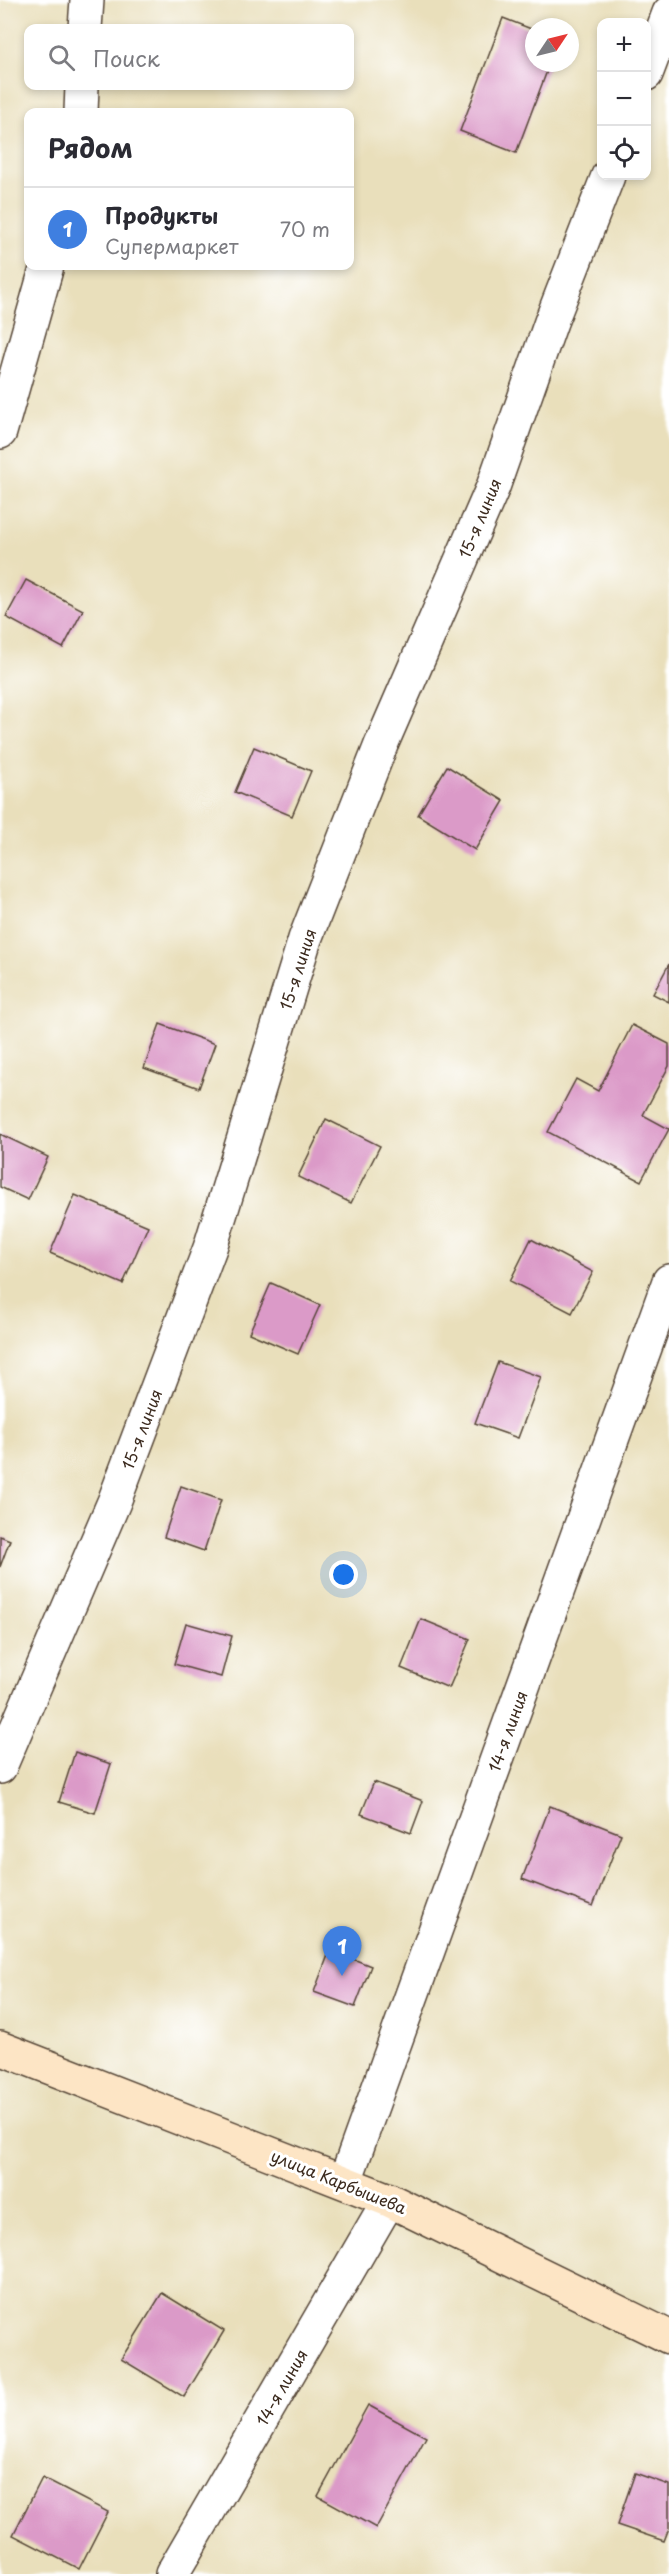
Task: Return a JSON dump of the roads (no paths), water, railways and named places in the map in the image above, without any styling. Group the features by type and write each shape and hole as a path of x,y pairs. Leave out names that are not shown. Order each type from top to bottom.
{"main road":[{"name":"улица Карбышева","path":"0,2048 389,2200 669,2337"}],"street":[{"path":"85,24 87,0"},
{"path":"647,72 669,14"},
{"path":"81,108 82,90"},
{"name":"15-я линия","path":"0,1767 114,1502 210,1248 305,939 381,745 493,487 551,322 606,180"},
{"path":"0,432 46,270"},
{"name":"14-я линия","path":"345,2181 669,1281"},
{"name":"14-я линия","path":"172,2574 389,2200"}],"place":[{"name":"Продукты","path":"342,1976"}]}
